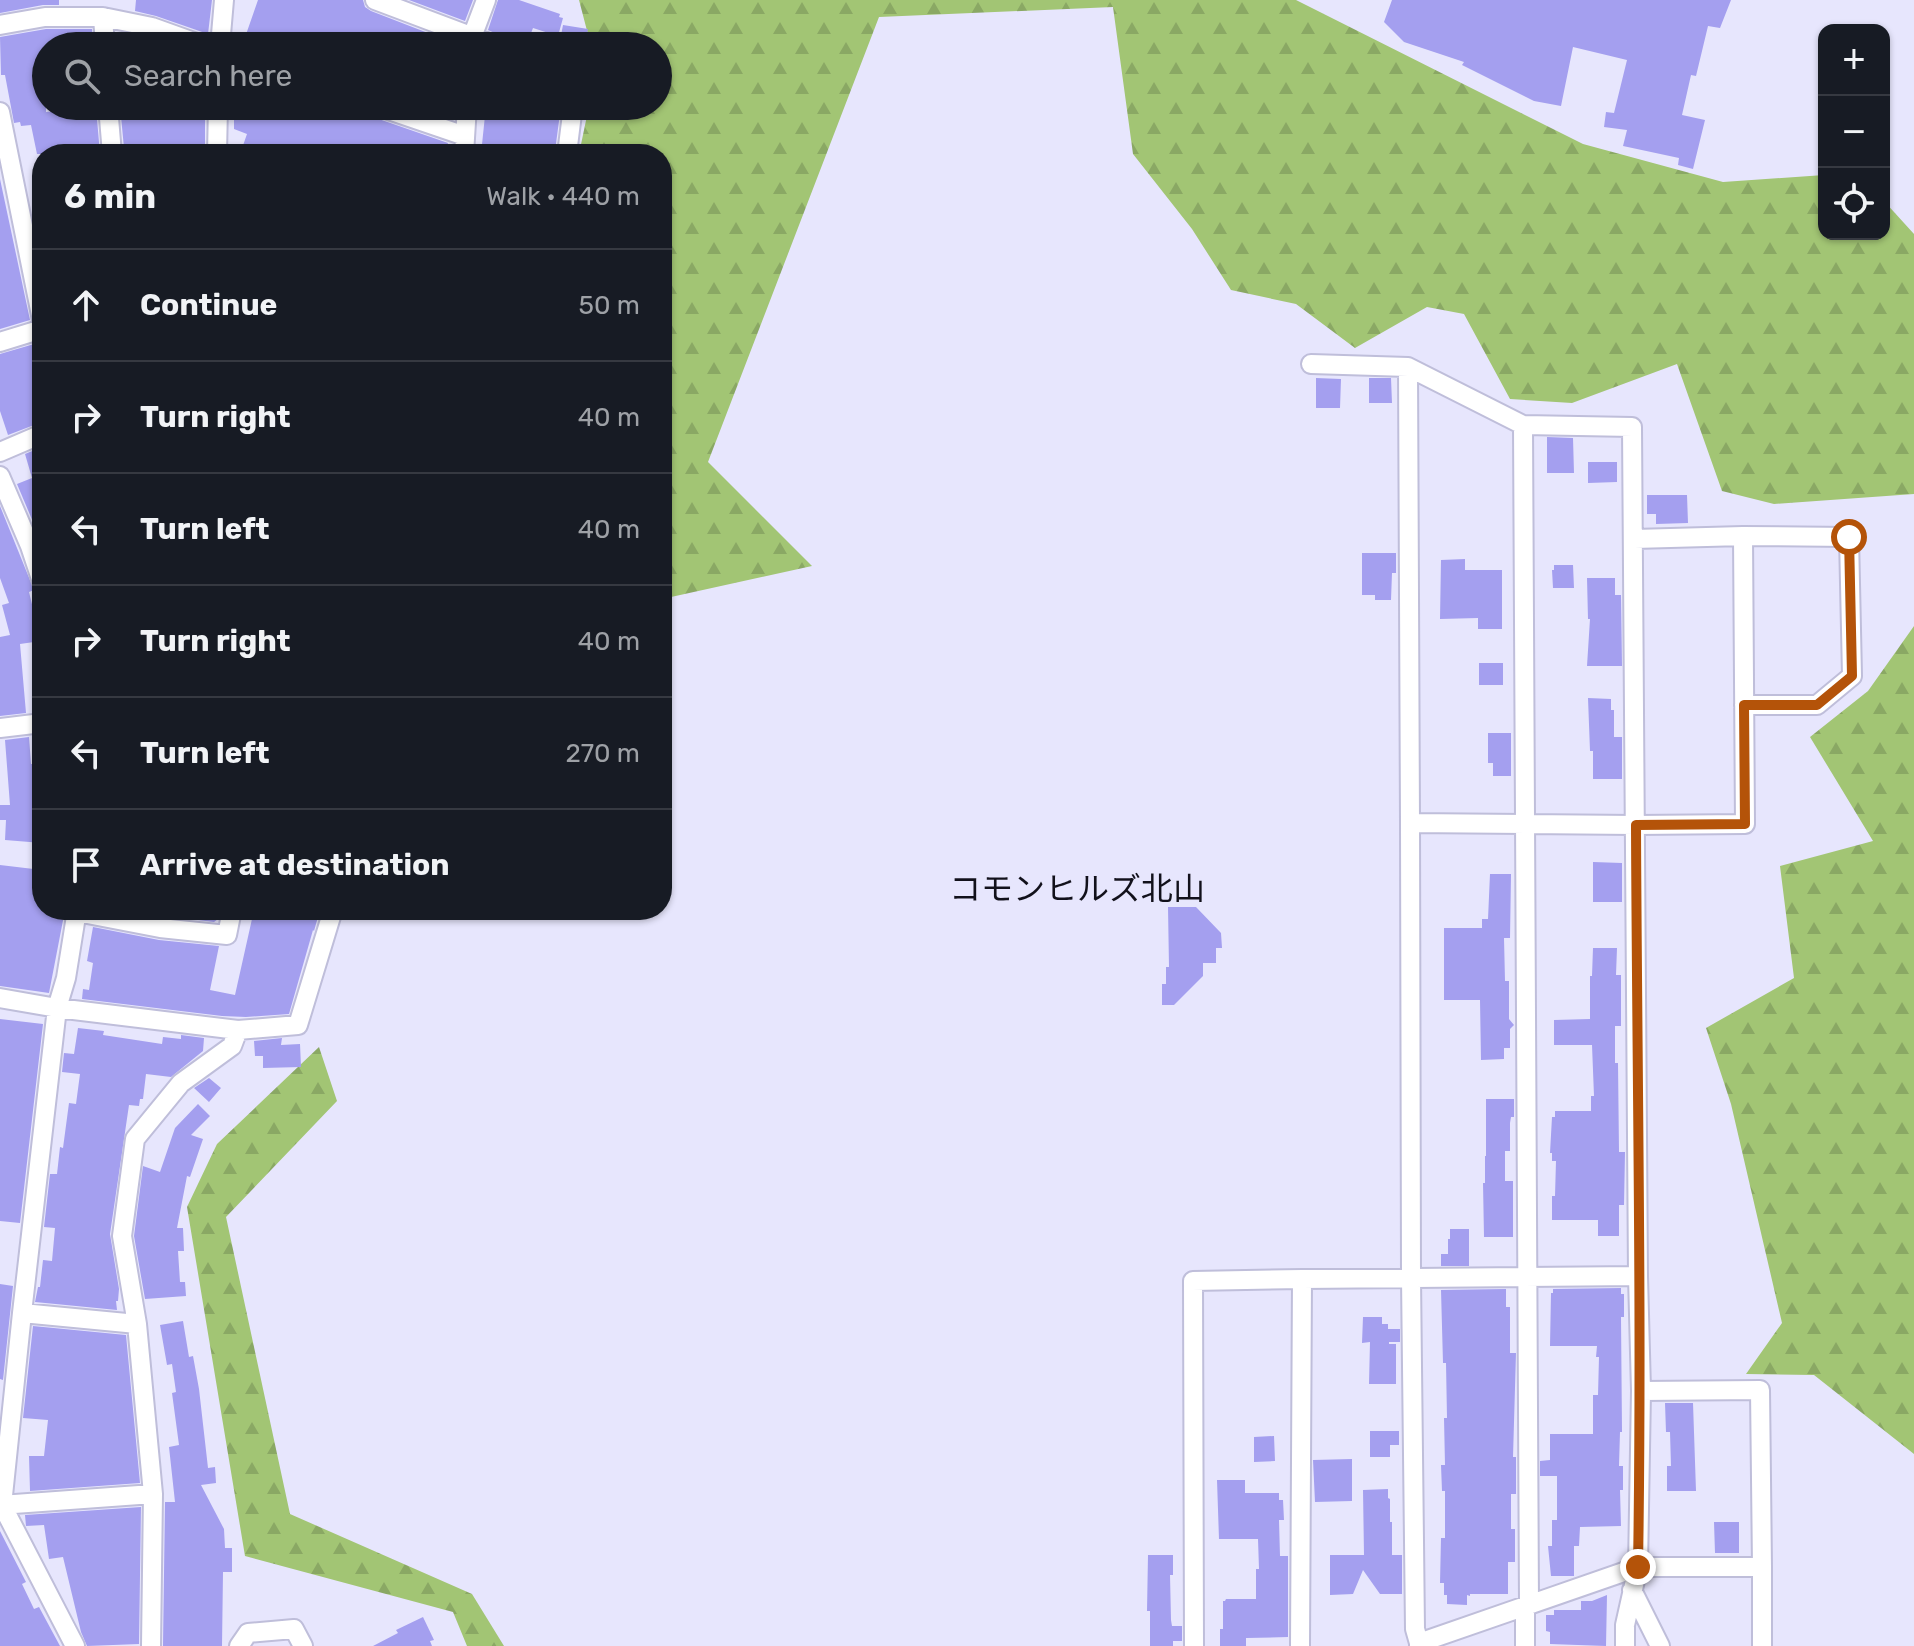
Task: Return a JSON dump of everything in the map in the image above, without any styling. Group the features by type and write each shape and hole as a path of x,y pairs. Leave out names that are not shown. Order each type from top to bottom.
{"street":[{"path":"221,32 224,0"},
{"path":"375,0 449,32"},
{"path":"475,32 486,0"},
{"path":"0,25 45,17 103,17 166,32"},
{"path":"103,17 104,32"},
{"path":"0,112 32,270"},
{"path":"109,120 111,144"},
{"path":"217,144 218,120"},
{"path":"408,120 462,144"},
{"path":"464,144 466,120"},
{"path":"568,144 571,120"},
{"path":"0,342 32,332"},
{"path":"1311,364 1408,367 1523,425 1632,427 1641,1391 1638,1567 1625,1625 1625,1646"},
{"path":"1408,367 1411,1278 1415,1629 1419,1644 1638,1567 1762,1567"},
{"path":"1523,425 1527,1277 1525,1646"},
{"path":"0,452 32,438"},
{"path":"0,476 32,536"},
{"path":"1410,823 1745,824 1743,536"},
{"path":"1634,539 1849,537 1852,676 1817,705 1744,705"},
{"path":"0,728 32,724"},
{"path":"75,1646 1,1505 57,1008 66,978 76,920"},
{"path":"121,920 160,928 227,935 230,920"},
{"path":"0,998 238,1030 298,1025 330,920"},
{"path":"151,1646 153,1494 137,1324 122,1236 135,1139 181,1083 232,1046 238,1030"},
{"path":"1194,1646 1193,1281 1638,1276"},
{"path":"1300,1646 1302,1279"},
{"path":"22,1313 137,1324"},
{"path":"1641,1391 1760,1390 1762,1646"},
{"path":"1,1505 153,1494"},
{"path":"1632,1590 1660,1646"},
{"path":"239,1646 248,1633 294,1629 303,1646"}],"green space":[{"path":"579,0 1296,0 1583,144 1723,182 1818,175 1818,240 1890,240 1890,208 1914,234 1914,494 1774,504 1722,491 1677,364 1572,403 1510,399 1464,314 1427,307 1355,348 1296,304 1231,290 1192,229 1133,154 1113,7 879,17 708,462 812,566 672,597 672,144 581,144 586,120 672,120 672,32 587,32"},
{"path":"1914,626 1914,1454 1814,1375 1746,1374 1782,1323 1731,1104 1706,1028 1794,978 1780,866 1873,841 1810,737 1868,691"},
{"path":"319,1047 337,1101 226,1217 290,1514 472,1594 504,1646 467,1646 453,1612 245,1556 187,1207 217,1144"}],"building":[{"path":"0,0 59,0 59,5 0,13"},
{"path":"136,0 212,0 208,32 135,11"},
{"path":"258,0 363,0 365,7 371,11 425,32 247,32"},
{"path":"409,0 473,0 465,21"},
{"path":"498,0 519,0 560,14 559,17 563,18 559,32 533,28 531,32 488,30"},
{"path":"1392,0 1731,0 1720,28 1708,26 1696,76 1691,75 1682,115 1705,120 1693,169 1678,165 1679,158 1623,146 1627,130 1604,127 1606,112 1614,113 1627,60 1573,47 1561,106 1534,101 1462,65 1464,62 1404,42 1384,22"},
{"path":"563,25 588,29 587,32 562,32"},
{"path":"46,29 92,29 92,32 32,32 32,120 97,120 99,144 35,144 31,125 14,123 5,75 1,75 0,37"},
{"path":"121,120 205,120 205,144 124,144"},
{"path":"234,120 382,120 448,143 244,144 247,134 234,129"},
{"path":"485,120 559,120 556,144 482,144"},
{"path":"0,179 30,320 0,329"},
{"path":"32,345 32,426 8,435 0,411 0,354"},
{"path":"1316,378 1341,379 1340,408 1316,408"},
{"path":"1369,378 1391,378 1392,403 1369,403"},
{"path":"1547,437 1573,438 1574,473 1547,473"},
{"path":"32,451 32,478 25,454"},
{"path":"1588,462 1617,462 1617,482 1588,483"},
{"path":"32,478 32,520 17,484"},
{"path":"1647,495 1687,495 1688,523 1656,524 1656,514 1647,514"},
{"path":"0,506 32,585 29,592 32,642 20,644 26,713 0,716 0,637 10,635 2,605 9,603 0,578"},
{"path":"1362,553 1396,553 1391,600 1375,600 1375,595 1362,595"},
{"path":"1465,559 1465,570 1502,570 1502,629 1478,629 1478,618 1440,619 1441,560"},
{"path":"1554,565 1573,565 1574,588 1553,588"},
{"path":"1587,578 1615,578 1615,595 1621,595 1622,666 1587,666 1590,619"},
{"path":"1479,663 1503,663 1503,685 1479,685"},
{"path":"1588,698 1611,699 1614,737 1622,737 1622,779 1593,779"},
{"path":"1488,733 1511,733 1511,776 1493,776 1493,763 1488,763"},
{"path":"29,737 32,842 5,840 6,820 0,820 0,805 10,805 5,740"},
{"path":"1593,862 1622,863 1622,902 1593,902"},
{"path":"0,865 32,869 32,920 63,920 49,993 0,986"},
{"path":"1490,874 1511,874 1510,938 1504,938 1509,1019 1514,1025 1510,1029 1510,1048 1504,1048 1504,1059 1481,1060 1480,1000 1444,1000 1444,928 1482,928 1482,919 1488,919"},
{"path":"1168,907 1196,907 1221,933 1222,948 1216,948 1216,963 1203,963 1203,976 1174,1005 1162,1005 1162,984 1166,984 1166,967 1169,967"},
{"path":"252,920 317,920 289,1014 246,1017 82,999 83,989 89,990 93,963 87,961 93,927 159,940 219,946 210,990 235,995"},
{"path":"1593,948 1617,948 1616,975 1621,975 1621,1026 1615,1026 1619,1152 1625,1152 1624,1205 1619,1205 1619,1236 1598,1236 1598,1220 1552,1220 1556,1161 1552,1161 1550,1153 1552,1117 1555,1117 1555,1111 1591,1111 1591,1096 1594,1096 1592,1045 1554,1045 1554,1020 1590,1019"},
{"path":"0,1019 43,1024 20,1223 0,1221"},
{"path":"78,1028 162,1044 163,1037 181,1039 181,1035 204,1038 203,1051 171,1077 146,1074 143,1099 140,1099 139,1106 129,1105 110,1234 119,1289 117,1310 35,1302 43,1260 52,1261 55,1228 44,1227 50,1174 57,1174 69,1103 76,1104 80,1074 62,1072 64,1053 74,1054"},
{"path":"282,1038 281,1045 300,1044 301,1067 263,1068 263,1056 255,1056 254,1041"},
{"path":"209,1078 221,1088 209,1102 194,1088"},
{"path":"1486,1099 1514,1099 1510,1151 1505,1151 1505,1181 1513,1181 1513,1237 1484,1237"},
{"path":"198,1104 210,1116 191,1135 203,1139 190,1177 187,1176 177,1228 183,1228 184,1251 178,1251 180,1282 185,1282 186,1296 145,1299 134,1236 143,1166 160,1172 175,1128"},
{"path":"1450,1229 1469,1229 1469,1266 1441,1266 1441,1254 1448,1254"},
{"path":"0,1284 13,1286 3,1380 0,1379"},
{"path":"1621,1288 1624,1317 1621,1317 1621,1526 1580,1527 1579,1546 1574,1546 1574,1576 1551,1576 1548,1546 1552,1546 1552,1520 1557,1520 1557,1476 1540,1476 1540,1461 1550,1460 1550,1434 1593,1434 1593,1395 1598,1395 1599,1357 1596,1357 1597,1346 1550,1346 1551,1293 1553,1289"},
{"path":"1506,1289 1506,1307 1510,1307 1510,1353 1516,1353 1513,1457 1516,1457 1516,1494 1511,1494 1515,1562 1508,1562 1508,1594 1470,1594 1467,1595 1467,1605 1447,1604 1444,1583 1440,1583 1441,1538 1445,1538 1445,1491 1442,1491 1441,1465 1445,1465 1444,1418 1447,1418 1441,1290"},
{"path":"1363,1317 1382,1317 1382,1324 1388,1324 1388,1329 1400,1329 1400,1342 1389,1342 1396,1344 1396,1384 1369,1384 1370,1342 1362,1343"},
{"path":"183,1321 189,1357 193,1356 199,1389 208,1468 215,1467 216,1483 201,1485 224,1529 225,1548 232,1548 232,1572 223,1572 222,1646 163,1646 165,1502 175,1502 169,1447 179,1445 172,1393 176,1392 172,1364 167,1365 160,1325"},
{"path":"33,1326 126,1335 140,1483 30,1491 29,1456 44,1456 48,1420 23,1418"},
{"path":"1665,1403 1693,1403 1696,1491 1667,1491 1667,1466 1671,1466"},
{"path":"1370,1431 1399,1431 1399,1445 1390,1445 1390,1457 1370,1457"},
{"path":"1274,1436 1275,1461 1254,1462 1254,1437"},
{"path":"1352,1459 1352,1501 1315,1502 1313,1460"},
{"path":"1217,1480 1245,1480 1245,1493 1279,1493 1279,1500 1283,1500 1284,1520 1279,1520 1280,1556 1288,1556 1288,1637 1246,1638 1246,1646 1220,1646 1223,1601 1256,1599 1256,1569 1259,1569 1258,1539 1219,1539"},
{"path":"1388,1489 1392,1555 1402,1555 1402,1594 1380,1594 1363,1570 1353,1594 1330,1595 1330,1555 1364,1555 1363,1490"},
{"path":"141,1507 139,1644 87,1646 63,1557 49,1559 44,1525 26,1526 25,1515"},
{"path":"1714,1522 1739,1522 1739,1553 1715,1553"},
{"path":"0,1531 26,1582 22,1584 34,1609 39,1607 60,1646 0,1646"},
{"path":"1148,1555 1173,1555 1171,1620 1172,1626 1182,1626 1182,1641 1173,1641 1173,1646 1150,1646"},
{"path":"1607,1595 1606,1646 1550,1644 1546,1615 1554,1615 1554,1610 1581,1610 1581,1601 1592,1601"},
{"path":"423,1617 434,1640 430,1641 432,1646 373,1646 398,1633 396,1630"}],"district":[{"name":"コモンヒルズ北山","path":"1077,889"}],"route":[{"path":"1638,1567 1641,1391 1636,825 1745,824 1744,705 1817,705 1852,676 1849,537"}]}
